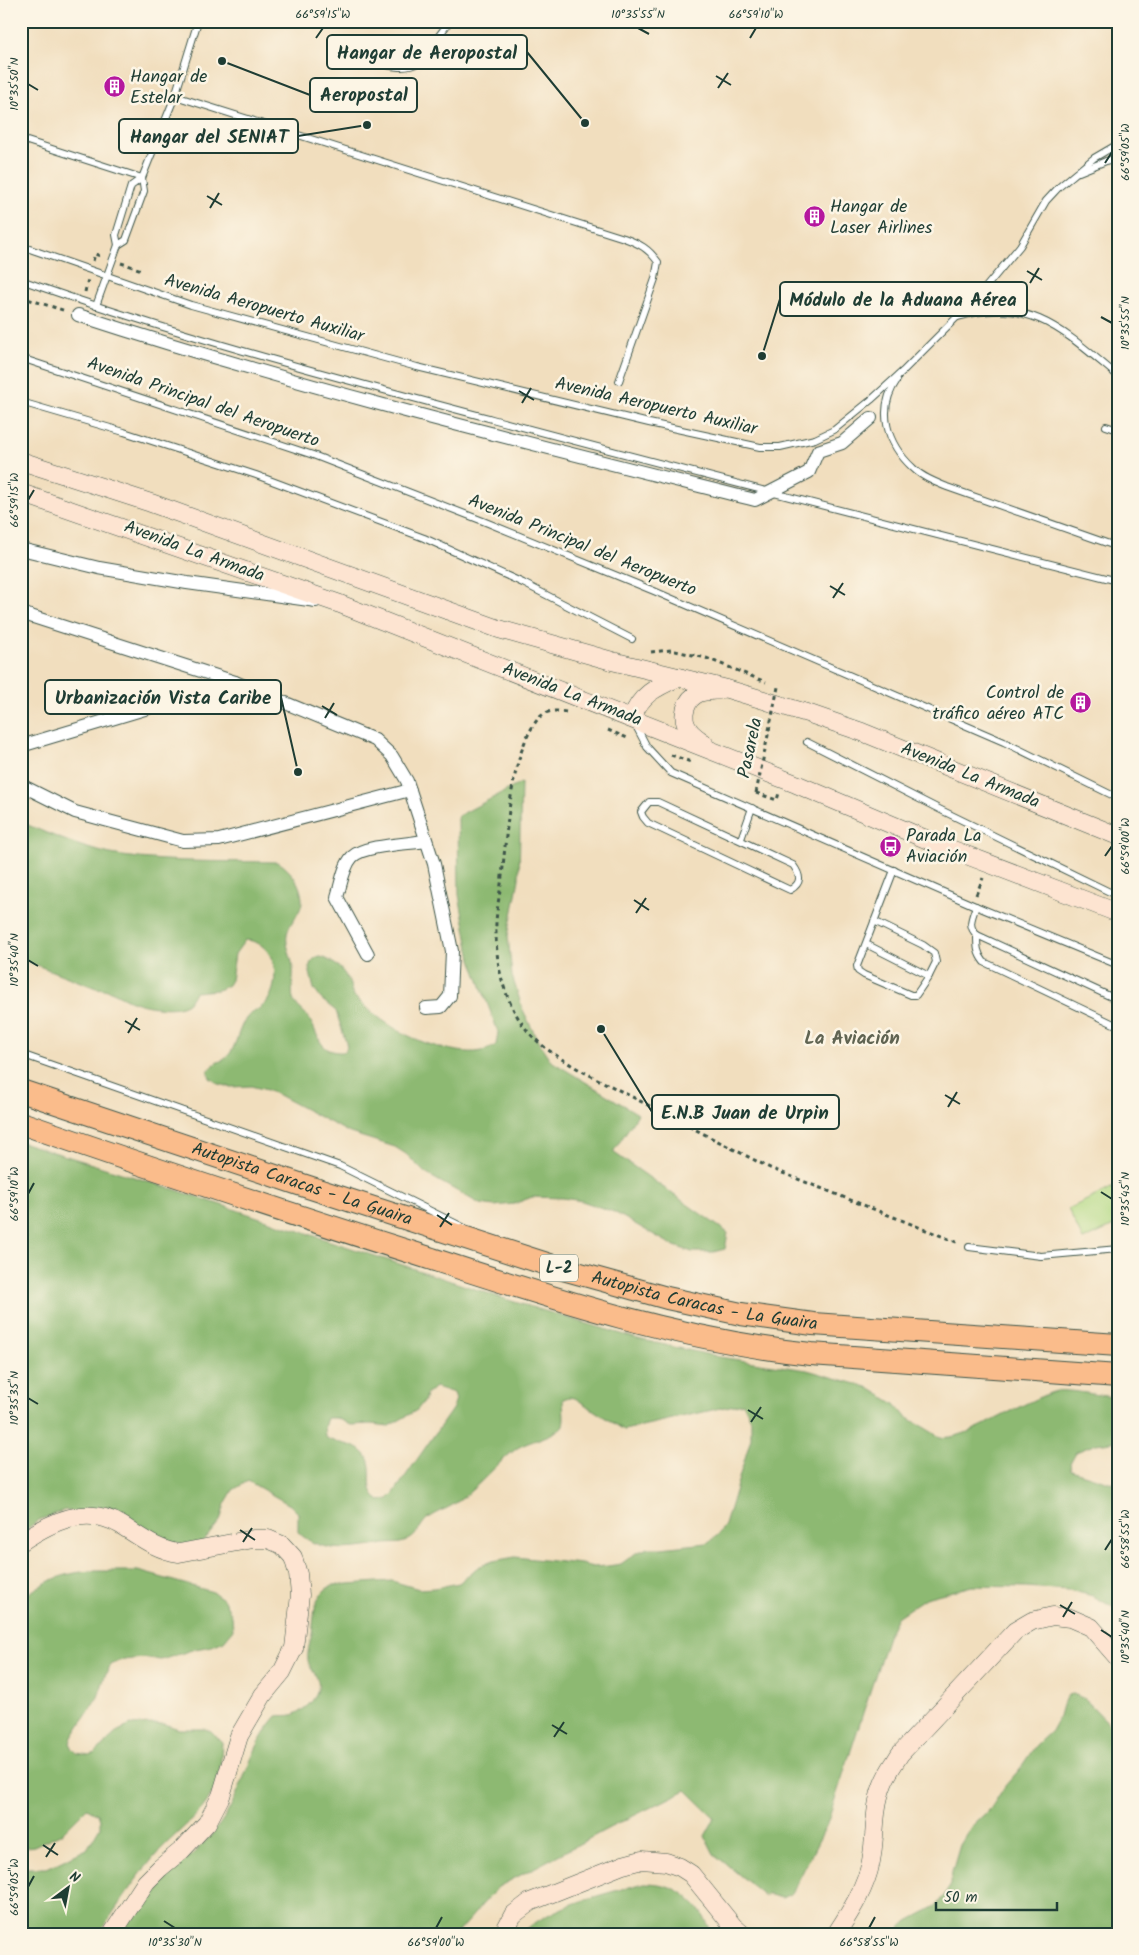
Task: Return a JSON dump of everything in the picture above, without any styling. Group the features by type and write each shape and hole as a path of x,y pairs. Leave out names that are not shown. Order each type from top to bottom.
{"highway":[{"name":"Autopista Caracas - La Guaira","path":"21,1090 289,1181 525,1257 667,1298 776,1320 1118,1345"},
{"name":"Autopista Caracas - La Guaira","path":"21,1123 280,1210 551,1297 689,1335 772,1350 811,1354 1118,1376"}],"main road":[{"name":"Avenida La Armada","path":"21,461 151,503 500,629 562,648 727,689 810,714 862,732 1118,836"},
{"name":"Avenida La Armada","path":"21,492 340,604 632,718 935,843 1118,913"},
{"path":"632,718 636,707 643,698 662,685 679,677"},
{"path":"713,751 689,730 684,712 692,697 700,693 727,689"},
{"path":"21,1542 64,1519 86,1515 110,1520 158,1548 171,1552 179,1553 253,1539 268,1539 282,1545 293,1557 298,1574 300,1595 294,1648 282,1672 263,1695 239,1736 221,1796 212,1814 200,1832 146,1882 112,1934"},
{"path":"836,1934 853,1908 864,1886 871,1862 880,1794 890,1770 900,1754 1015,1631 1032,1621 1053,1616 1070,1618 1091,1627 1118,1658"},
{"path":"503,1934 513,1916 530,1902 623,1865 642,1860 666,1862 680,1867 690,1874 732,1926 742,1934"}],"street":[{"path":"78,315 255,370 520,442 755,500 809,472 818,451 842,443 871,418"},
{"path":"21,549 99,568 186,583 340,604"},
{"path":"21,612 235,682 375,740 392,756 410,790 434,864 452,951 450,996 441,1007 426,1008"},
{"path":"21,746 235,682"},
{"path":"21,785 75,812 183,841 219,840 410,790"},
{"path":"368,954 337,898 346,867 353,856 366,850 426,841"}],"lane":[{"path":"118,245 126,240 144,191 142,178 175,96 198,21"},
{"path":"363,59 402,67 412,66 419,62 450,21"},
{"path":"175,96 624,238 651,251 658,262 655,278 619,380"},
{"path":"21,139 142,178"},
{"path":"1070,176 1094,158 1118,144"},
{"path":"1070,176 1118,158"},
{"name":"Avenida Aeropuerto Auxiliar","path":"21,246 191,305 408,365 640,421 760,447 780,447 815,439 834,430 903,371 981,293 1002,269 1020,246 1046,201 1070,176"},
{"path":"96,306 118,245 116,235 131,186 142,178"},
{"path":"21,280 173,331 405,396 1118,581"},
{"path":"955,317 974,312 995,311 1019,312 1042,319 1065,333 1118,376"},
{"name":"Avenida Principal del Aeropuerto","path":"21,358 313,455 483,521 654,591 1004,742 1118,798"},
{"path":"903,371 889,391 886,403 886,416 892,441 901,456 914,469 929,479 947,487 1118,547"},
{"path":"21,402 124,432 256,475 424,538 523,584 632,639"},
{"path":"1106,426 1118,430"},
{"path":"632,718 647,747 671,773 976,906 1118,965"},
{"path":"807,742 1118,896"},
{"path":"649,802 658,802 741,840 793,865 799,873 800,879 797,886 790,890 648,823 641,812 649,802"},
{"path":"741,840 752,808"},
{"path":"874,922 923,945 934,953 936,962 930,976 916,995 911,995 864,975 858,971 857,966 894,870"},
{"path":"976,906 970,925 977,935 1118,1000"},
{"path":"977,935 976,948 984,962 1118,1026"},
{"path":"866,944 930,976"},
{"path":"21,1054 340,1166 472,1231"},
{"path":"481,1235 525,1257"},
{"path":"969,1247 1041,1256 1118,1249"}],"path":[{"path":"82,302 95,254 142,270"},
{"path":"21,297 78,315"},
{"path":"706,658 754,677"},
{"name":"Pasarela","path":"777,800 756,793 778,687"},
{"path":"572,714 554,710 546,713 538,720 527,739 518,762 507,830 496,932 500,973 508,998 517,1016 533,1039 552,1054 580,1070 770,1168 969,1247"},
{"path":"604,728 647,747"}],"green space":[{"path":"521,783 519,879 508,936 512,976 523,1010 539,1043 551,1061 638,1114 613,1152 728,1233 725,1249 713,1252 692,1252 672,1245 614,1212 582,1201 532,1197 514,1204 494,1206 480,1204 425,1173 406,1154 395,1147 350,1133 271,1091 251,1086 231,1087 219,1084 210,1078 208,1071 230,1054 245,1020 266,1003 274,985 274,964 264,947 256,942 245,940 235,954 231,980 228,985 218,990 195,992 189,1002 184,1005 168,1008 129,1000 110,991 96,988 21,959 21,822 58,838 109,854 180,861 278,862 294,878 300,888 302,899 300,909 287,934 287,943 293,968 293,999 295,1004 307,1016 324,1046 336,1052 345,1052 347,1046 336,1011 321,999 314,989 309,968 315,958 321,957 331,961 342,971 355,997 377,1017 400,1032 425,1043 452,1050 469,1052 491,1048 496,1045 498,1032 471,959 459,895 458,816"},
{"path":"21,1142 176,1190 505,1299 638,1339 719,1357 807,1370 867,1387 895,1404 905,1416 940,1437 951,1437 980,1427 1029,1402 1057,1391 1118,1398 1118,1441 1096,1444 1076,1452 1070,1463 1071,1470 1118,1486 1118,1610 1093,1596 1069,1590 972,1586 925,1598 897,1617 889,1633 827,1824 792,1893 782,1898 767,1894 765,1896 714,1854 705,1836 715,1818 686,1790 611,1827 498,1887 456,1934 120,1934 144,1899 193,1854 220,1824 235,1798 253,1755 267,1728 277,1716 297,1713 315,1697 318,1681 309,1663 308,1654 314,1612 322,1593 334,1585 392,1581 419,1589 434,1588 459,1583 478,1567 493,1561 515,1557 593,1567 608,1566 621,1564 636,1553 648,1548 707,1543 718,1535 725,1525 751,1438 751,1420 743,1403 624,1430 575,1398 563,1399 564,1423 560,1429 516,1449 460,1500 427,1519 413,1537 400,1543 351,1548 328,1547 317,1544 298,1532 298,1513 290,1505 248,1481 233,1490 225,1504 220,1521 201,1544 182,1551 65,1510 39,1520 21,1533","holes":["435,1387 454,1393 456,1399 453,1408 388,1499 380,1501 372,1491 370,1466 365,1454 361,1450 325,1437 324,1427 327,1418 336,1418 351,1425 371,1424 389,1426 417,1410 426,1395"]},
{"path":"1118,1185 1118,1224 1083,1240 1068,1209"},
{"path":"92,1571 138,1571 213,1592 223,1599 232,1616 233,1630 224,1641 212,1646 195,1649 161,1660 132,1659 118,1661 111,1665 106,1673 98,1697 72,1737 70,1743 73,1749 77,1753 89,1755 95,1753 118,1731 131,1725 164,1724 179,1729 205,1729 211,1731 222,1742 219,1773 214,1791 209,1799 196,1815 160,1850 128,1891 99,1934 21,1934 21,1868 47,1868 87,1849 100,1827 100,1820 98,1814 87,1808 62,1833 34,1846 21,1848 21,1599 54,1579"},
{"path":"1073,1694 1085,1699 1118,1733 1118,1934 894,1934 908,1921 938,1905 951,1885 952,1872 960,1845 973,1825 991,1808 1036,1745 1051,1731 1059,1716 1062,1705 1068,1695"},
{"path":"644,1883 668,1886 688,1897 699,1910 714,1934 521,1934 548,1915 563,1908 596,1896"}],"place":[{"name":"Aeropostal","path":"222,61"},
{"name":"Hangar de Estelar","path":"114,87"},
{"name":"Hangar de Aeropostal","path":"585,123"},
{"name":"Hangar del SENIAT","path":"367,125"},
{"name":"Hangar de Laser Airlines","path":"814,217"},
{"name":"Módulo de la Aduana Aérea","path":"762,356"},
{"name":"Control de tráfico aéreo ATC","path":"1080,703"},
{"name":"Urbanización Vista Caribe","path":"298,772"},
{"name":"Parada La Aviación","path":"890,846"},
{"name":"E.N.B Juan de Urpin","path":"601,1029"}],"district":[{"name":"La Aviación","path":"852,1039"}]}
